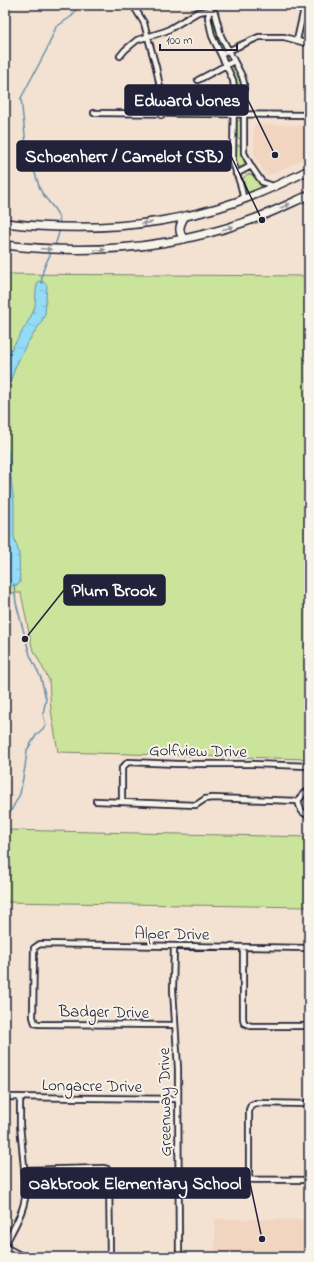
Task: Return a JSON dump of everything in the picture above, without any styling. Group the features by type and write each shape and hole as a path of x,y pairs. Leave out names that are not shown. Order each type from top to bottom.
{"main road":[{"path":"5,223 63,228 93,228 126,226 185,216 243,199 309,170"},
{"path":"5,245 61,250 125,248 184,239 247,222 309,195"},
{"path":"184,239 180,234 180,228 185,216"}],"street":[{"path":"133,5 142,19 148,36 159,80 161,115"},
{"path":"297,40 305,5"},
{"path":"120,56 132,44 148,36 166,31 198,12 211,7"},
{"path":"211,7 215,12 221,36 244,83 244,153 262,182 266,185 274,186"},
{"path":"211,7 208,17 211,33 233,80 233,160 236,174 243,190 243,199"},
{"path":"221,54 259,36 284,37 309,44"},
{"path":"309,59 309,71"},
{"path":"198,80 234,61"},
{"path":"94,113 161,115 309,115"},
{"path":"233,142 244,142"},
{"path":"236,174 251,166"},
{"name":"Golfview Drive","path":"122,802 122,768 128,762 309,766"},
{"path":"298,801 304,793 309,791"},
{"path":"96,801 196,805 205,799 212,798 298,801"},
{"path":"298,801 301,811 304,814 309,815"},
{"name":"Alper Drive","path":"34,1021 33,950 40,944 309,948"},
{"name":"Greenway Drive","path":"174,946 173,984 178,1099 179,1257"},
{"path":"244,947 243,1018 245,1025 309,1026"},
{"name":"Badger Drive","path":"34,1021 39,1024 175,1025"},
{"name":"Longacre Drive","path":"5,1097 178,1099"},
{"path":"20,1097 20,1125 26,1198 22,1211 5,1246 24,1257"},
{"path":"249,1180 249,1110 251,1105 256,1103 309,1104"},
{"path":"24,1170 107,1169 109,1174 110,1257"},
{"path":"179,1179 309,1180"}],"shaded area":[{"path":"254,124 309,126 309,157 267,176 254,156"},
{"path":"215,1219 309,1220 309,1257 215,1257"}],"green space":[{"path":"212,15 214,16 216,28 224,47 223,50 221,49 213,33"},
{"path":"231,65 233,66 241,83 241,108 239,110 237,108 237,83 230,67"},
{"path":"237,121 241,121 241,137 239,139 237,137"},
{"path":"236,146 241,146 245,164 242,167 238,166 236,163"},
{"path":"248,174 253,175 263,188 248,193 243,180"},
{"path":"5,274 309,276 309,759 58,752 51,710 49,680 32,647 21,593 5,593"},
{"path":"7,830 309,837 309,907 5,902 5,832"}],"water":[{"path":"38,281 47,285 45,314 41,323 26,345 15,368 8,388 7,444 14,503 14,537 19,553 20,583 11,586 8,585 9,565 5,548 5,360 30,318 35,306"}],"waterway":[{"path":"60,225 58,215 40,189 26,145 21,98 47,49 56,27 72,16 79,5"},
{"path":"55,246 60,229"},
{"path":"42,283 43,271 52,251"},
{"path":"5,822 20,794 27,750 37,734 46,726 43,714 46,699 41,678 30,655 16,603 14,584"}],"place":[{"name":"Edward Jones","path":"275,155"},
{"name":"Schoenherr / Camelot (SB)","path":"262,220"},
{"name":"Plum Brook","path":"25,639"},
{"name":"Oakbrook Elementary School","path":"262,1239"}]}
